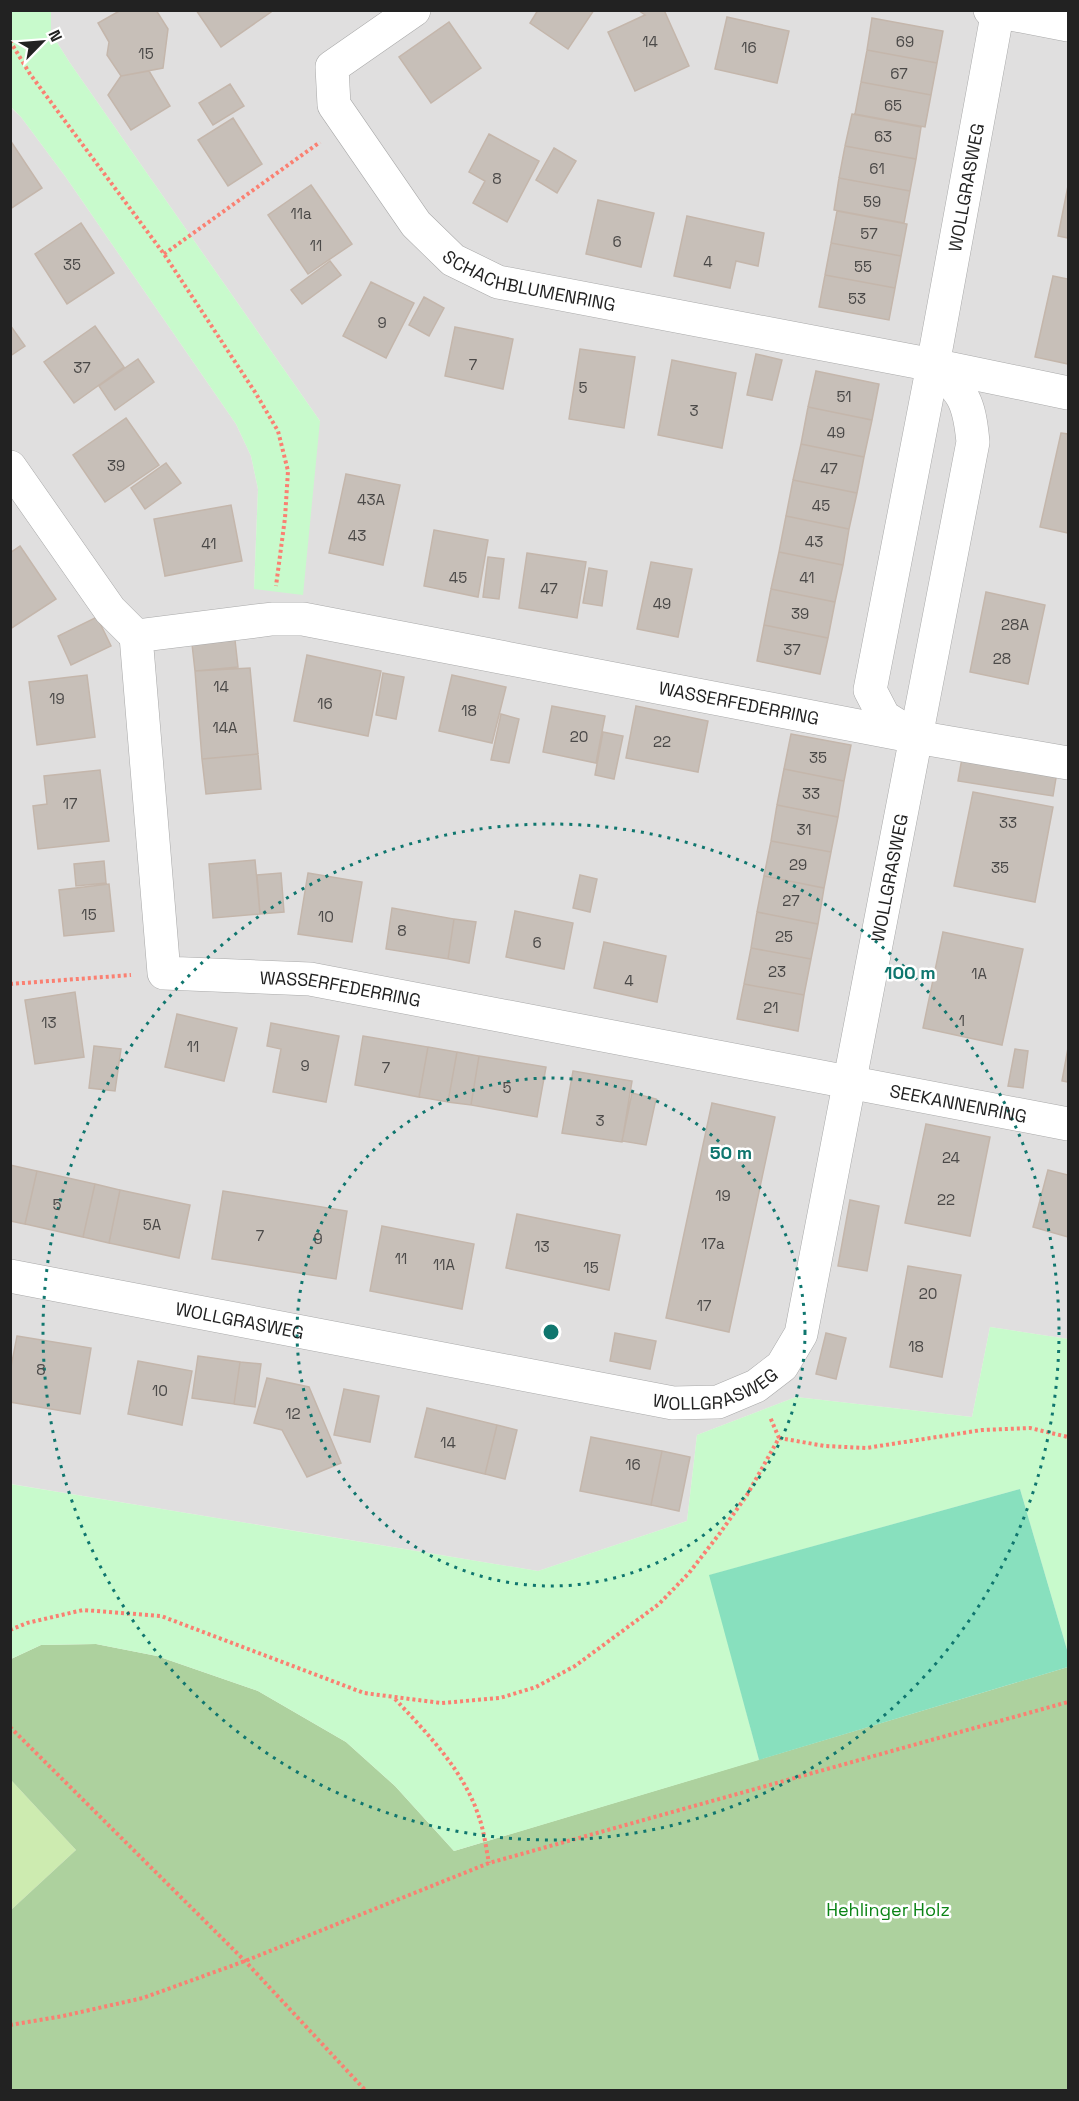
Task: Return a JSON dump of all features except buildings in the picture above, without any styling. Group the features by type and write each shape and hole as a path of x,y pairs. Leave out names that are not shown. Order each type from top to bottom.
{"street":[{"name":"SCHACHBLUMENRING","path":"414,10 332,67 334,105 416,224 453,260 498,282 1068,393"},
{"path":"995,11 1068,25"},
{"name":"WOLLGRASWEG","path":"916,737 884,717 870,690 933,365 995,11"},
{"name":"WOLLGRASWEG","path":"10,1276 673,1403 718,1402 756,1386 782,1366 801,1334 973,442 970,414 957,386 933,365"},
{"path":"10,467 110,610 136,636 164,973"},
{"name":"WASSERFEDERRING","path":"136,636 272,619 303,619 916,737"},
{"path":"916,737 1068,763"},
{"name":"WASSERFEDERRING","path":"164,973 310,979 849,1082"},
{"name":"SEEKANNENRING","path":"849,1082 1068,1124"}],"path":[{"path":"10,41 30,74 164,254 278,431 288,471 285,518 272,619"},
{"path":"164,254 345,124"},
{"path":"10,984 164,973"},
{"path":"756,1386 779,1438"},
{"path":"779,1438 825,1446 866,1448 982,1430 1030,1428 1068,1437"},
{"path":"10,1630 27,1623 83,1610 161,1616 364,1693 395,1699 441,1703 500,1698 536,1687 575,1666 659,1604 689,1573 720,1533 747,1495 779,1438"},
{"path":"395,1699 428,1734 460,1776 479,1816 489,1863"},
{"path":"10,2025 143,1998 245,1961 489,1863 1068,1702"},
{"path":"10,1727 245,1961 365,2091"}],"shaded area":[{"path":"51,11 1068,11 1068,1339 990,1327 972,1417 796,1397 697,1435 687,1521 538,1571 11,1484 10,107 21,117 65,176 236,424 251,456 258,489 254,589 320,421 70,63 51,33"}],"green space":[{"path":"10,11 51,11 51,33 70,63 320,421 303,595 254,589 258,489 251,456 236,424 65,176 11,107"},
{"path":"990,1327 1068,1339 1068,1653 1020,1489 710,1575 759,1760 454,1851 395,1786 346,1742 258,1691 157,1656 96,1644 41,1645 11,1659 10,1484 538,1571 687,1521 697,1435 796,1397 972,1417"},
{"path":"1020,1489 1068,1653 1068,1667 759,1760 709,1575"},
{"name":"Hehlinger Holz","path":"96,1644 157,1656 258,1691 346,1742 395,1786 454,1851 1068,1667 1068,2090 11,2090 11,1910 76,1850 11,1780 11,1659 41,1645"},
{"path":"11,1780 76,1850 11,1910"}]}
